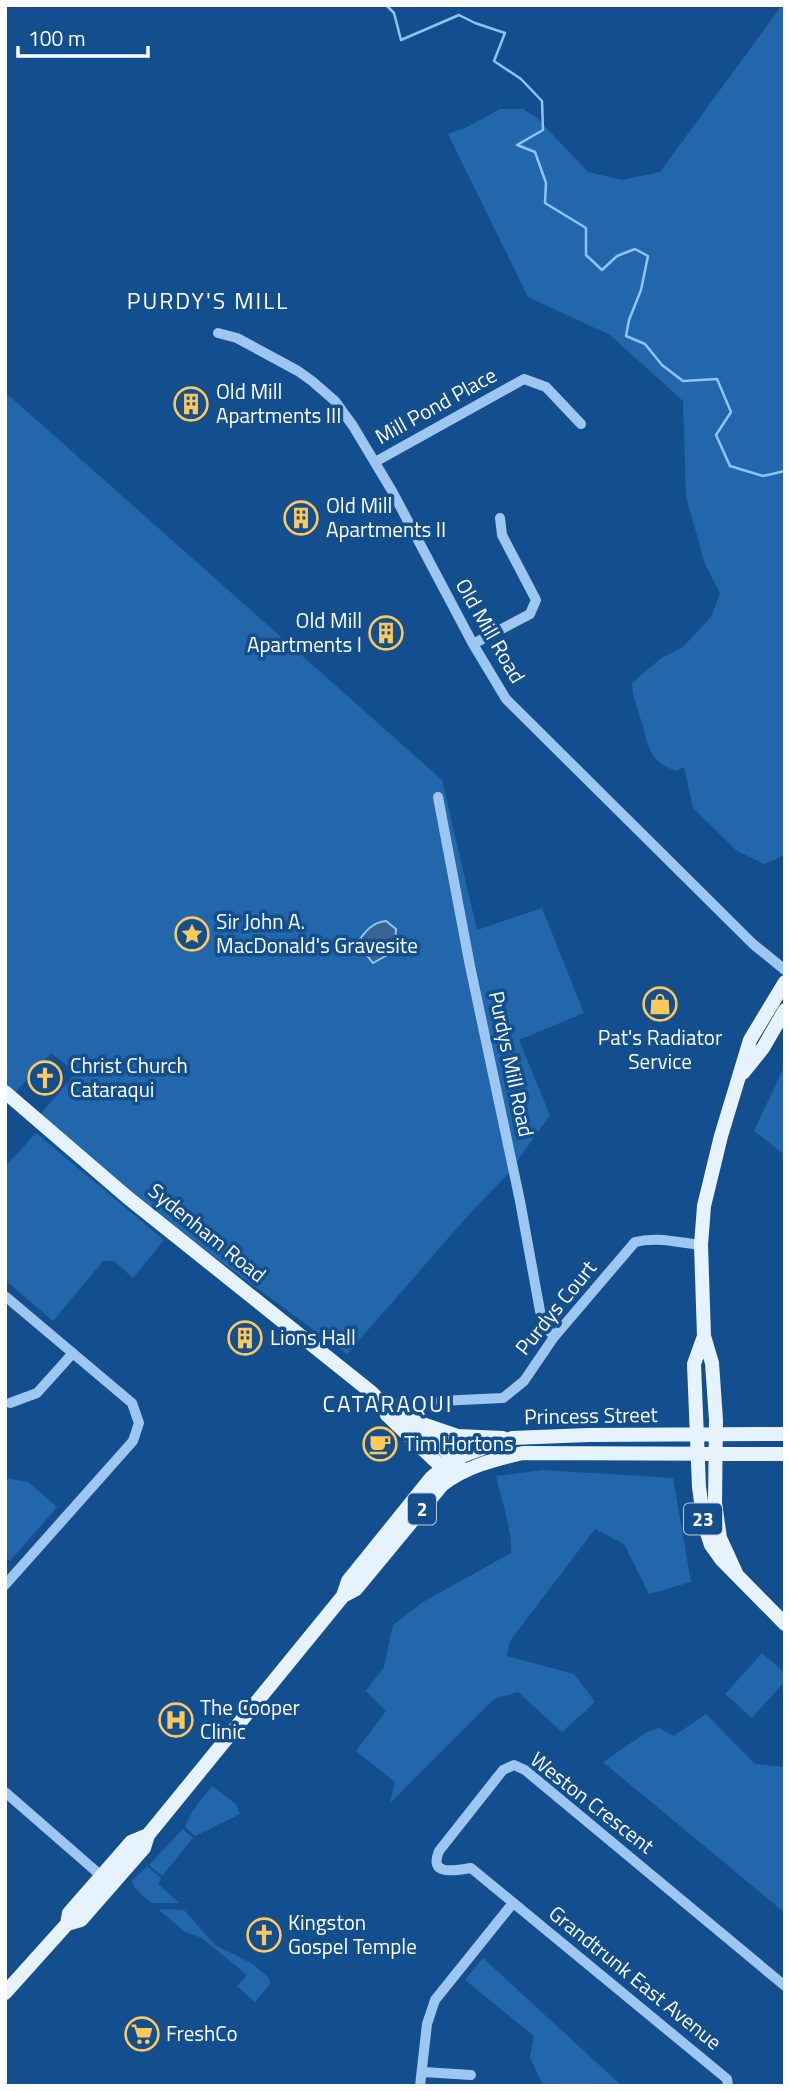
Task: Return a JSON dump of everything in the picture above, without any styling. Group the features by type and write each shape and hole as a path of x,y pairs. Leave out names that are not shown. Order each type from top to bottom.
{"main road":[{"path":"716,1455 712,1363 704,1336 701,1245 704,1206 710,1175 750,1040 785,982"},
{"path":"740,1077 763,1048 785,1010"},
{"name":"Sydenham Road","path":"5,1092 127,1196 384,1405 395,1406 412,1420 453,1469"},
{"path":"697,1436 694,1364 704,1336"},
{"name":"Sydenham Road","path":"384,1405 387,1415 453,1469"},
{"path":"412,1420 458,1436 512,1438"},
{"name":"Princess Street","path":"5,1993 66,1924 69,1913 107,1881 131,1842 148,1835 343,1596 348,1581 411,1502 453,1469 512,1438 589,1434 785,1434"},
{"name":"23","path":"697,1436 701,1505 707,1534 715,1552 785,1624"},
{"name":"Princess Street","path":"453,1469 523,1453 785,1454"},
{"name":"23","path":"716,1455 716,1520 726,1554 736,1573"}],"street":[{"name":"Old Mill Road","path":"218,333 237,338 261,350 312,381 342,411 374,461 473,644 511,706 753,944 785,970"},
{"name":"Mill Pond Place","path":"374,461 524,379 546,387 581,424"},
{"path":"473,644 530,614 536,600 502,535 500,518"},
{"name":"Purdys Mill Road","path":"438,796 540,1311 543,1322 554,1337"},
{"name":"Purdys Court","path":"440,1401 503,1398 524,1381 554,1337 635,1242 659,1239 701,1245"},
{"path":"5,1296 132,1403 138,1418 137,1435 5,1585"},
{"path":"10,1403 37,1393 73,1353"},
{"name":"Weston Crescent","path":"513,1903 471,1868 445,1871 438,1867 436,1859 439,1851 503,1770 514,1765 525,1770 785,1986"},
{"path":"5,1792 107,1881"},
{"path":"420,2086 427,2024 435,2000 513,1903"},
{"name":"Grandtrunk East Avenue","path":"513,1903 727,2079 728,2086"},
{"path":"423,2072 471,2075"}],"shaded area":[{"path":"782,5 785,5 785,855 764,864 737,851 693,808 684,767 676,771 666,767 650,750 633,692 632,683 660,659 683,647 711,617 720,593 705,564 686,497 683,401 610,335 528,297 448,134 500,109 523,109 537,118 588,172 622,180 660,172"},
{"path":"5,392 442,780 477,930 542,908 584,1013 519,1040 550,1115 508,1174 472,1211 347,1354 134,1198 38,1117 76,1073 51,1053 13,1095 5,1089"},
{"path":"386,921 396,929 395,947 389,954 373,963 357,943 366,931"},
{"path":"785,1065 785,1155 754,1131"},
{"path":"36,1133 164,1240 133,1278 114,1261 103,1261 53,1321 5,1280 5,1167"},
{"path":"543,1470 673,1478 691,1582 649,1594 624,1544 595,1529 510,1641 507,1656 574,1674 595,1702 562,1732 518,1692 494,1699 390,1803 395,1782 356,1751 386,1711 366,1691 384,1667 393,1625 423,1602 511,1553 508,1526 496,1476"},
{"path":"5,1478 28,1482 57,1507 10,1561 5,1557"},
{"path":"762,1653 785,1673 785,1681 752,1718 725,1694"},
{"path":"706,1714 755,1764 785,1767 785,1913 603,1762 647,1732 659,1728 674,1736"},
{"path":"212,1786 236,1804 240,1814 195,1836 185,1827 193,1811"},
{"path":"183,1829 193,1838 162,1876 149,1865"},
{"path":"147,1866 161,1878 158,1884 179,1903 151,1903 134,1887 132,1881"},
{"path":"158,1909 184,1910 215,1945 253,1964 269,1978 270,1984 255,2002 237,1986 247,1975 202,1938 185,1932"},
{"path":"483,1958 622,2086 543,2086 530,2057 534,2036 465,1980"}],"waterway":[{"path":"386,5 394,13 401,40 459,15 505,33 494,61 521,79 542,101 543,130 517,145 535,152 546,183 545,203 586,228 586,255 602,270 617,256 635,249 648,256 641,290 629,320 626,336 645,344 662,365 683,381 717,379 731,412 716,435 730,466 763,476 785,471"}],"place":[{"name":"Old Mill Apartments III","path":"191,404"},
{"name":"Old Mill Apartments II","path":"301,518"},
{"name":"Old Mill Apartments I","path":"386,633"},
{"name":"Sir John A. MacDonald's Gravesite","path":"192,934"},
{"name":"Pat's Radiator Service","path":"660,1004"},
{"name":"Christ Church Cataraqui","path":"45,1078"},
{"name":"Lions Hall","path":"245,1338"},
{"name":"Tim Hortons","path":"380,1444"},
{"name":"The Cooper Clinic","path":"176,1720"},
{"name":"Kingston Gospel Temple","path":"264,1935"},
{"name":"FreshCo","path":"142,2034"}],"district":[{"name":"PURDY'S MILL","path":"208,301"},
{"name":"CATARAQUI","path":"388,1404"}]}
